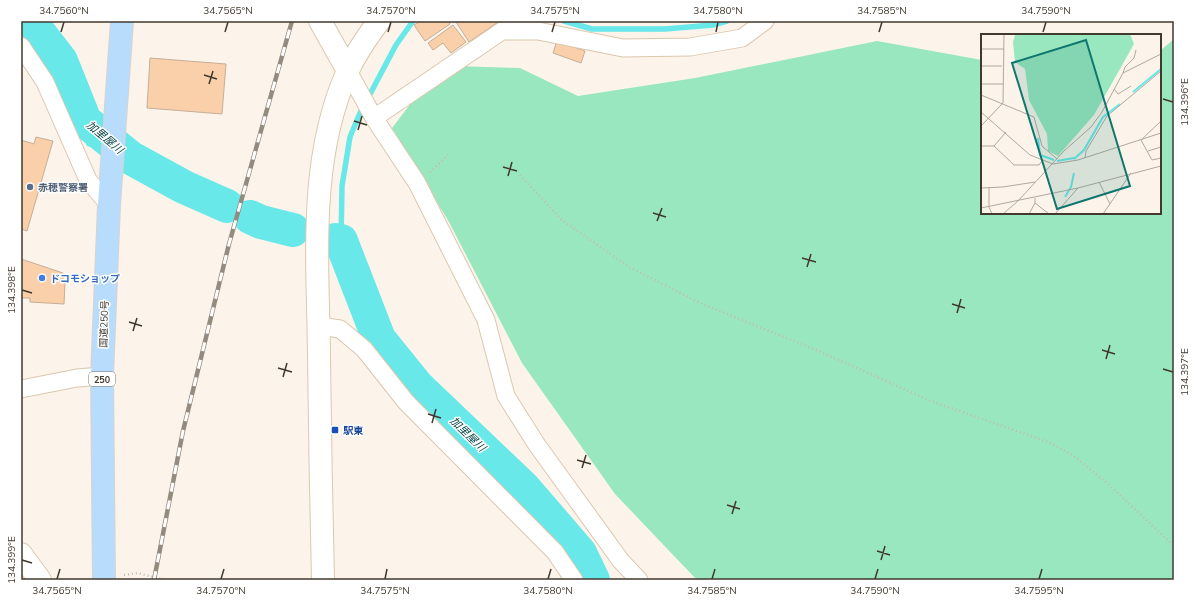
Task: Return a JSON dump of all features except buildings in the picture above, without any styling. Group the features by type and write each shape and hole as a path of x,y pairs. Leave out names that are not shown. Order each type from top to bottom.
{"highway":[{"name":"国道250号","path":"104,579 102,376 109,205 122,21"}],"street":[{"path":"320,21 374,118 417,183 486,320 506,396 537,445 616,555 639,580"},
{"path":"323,580 317,270 319,186 333,110 348,71 379,21"},
{"path":"374,118 502,31 538,31 623,48 690,47 742,38 765,21"},
{"path":"21,46 45,82 88,180 109,205"},
{"path":"319,326 340,329 364,349 406,402 555,552 574,580"},
{"path":"21,388 77,378 102,376"},
{"path":"21,554 40,580"}],"path":[{"path":"417,183 448,155"},
{"path":"520,175 562,220 629,266 702,304 814,349 931,401 1051,443 1074,456 1107,483 1174,546"},
{"path":"104,579 137,573 166,580"}],"green space":[{"path":"1174,39 1174,580 697,580 615,494 522,363 449,222 392,128 415,98 454,66 520,68 578,96 695,78 877,41 981,60 981,214 1161,214 1161,50"}],"water":[{"path":"21,21 44,21 73,57 79,72 84,100 92,112 91,147 87,146 59,82 47,62 27,37"}],"waterway":[{"name":"加里屋川","path":"30,21 61,61 85,121 131,158 184,187 227,206"},
{"path":"341,241 342,186 350,137 360,113 396,45 413,21"},
{"path":"564,21 592,29 665,29 713,25 727,21"},
{"name":"加里屋川","path":"250,217 261,222 293,230"},
{"name":"加里屋川","path":"335,240 341,241 379,339 417,386 524,488 580,553 593,580"}],"railway":[{"path":"154,580 183,431 229,244 292,21"}],"place":[{"name":"赤穂警察署","path":"30,187"},
{"name":"ドコモショップ","path":"42,278"},
{"name":"駅東","path":"335,430"}]}
